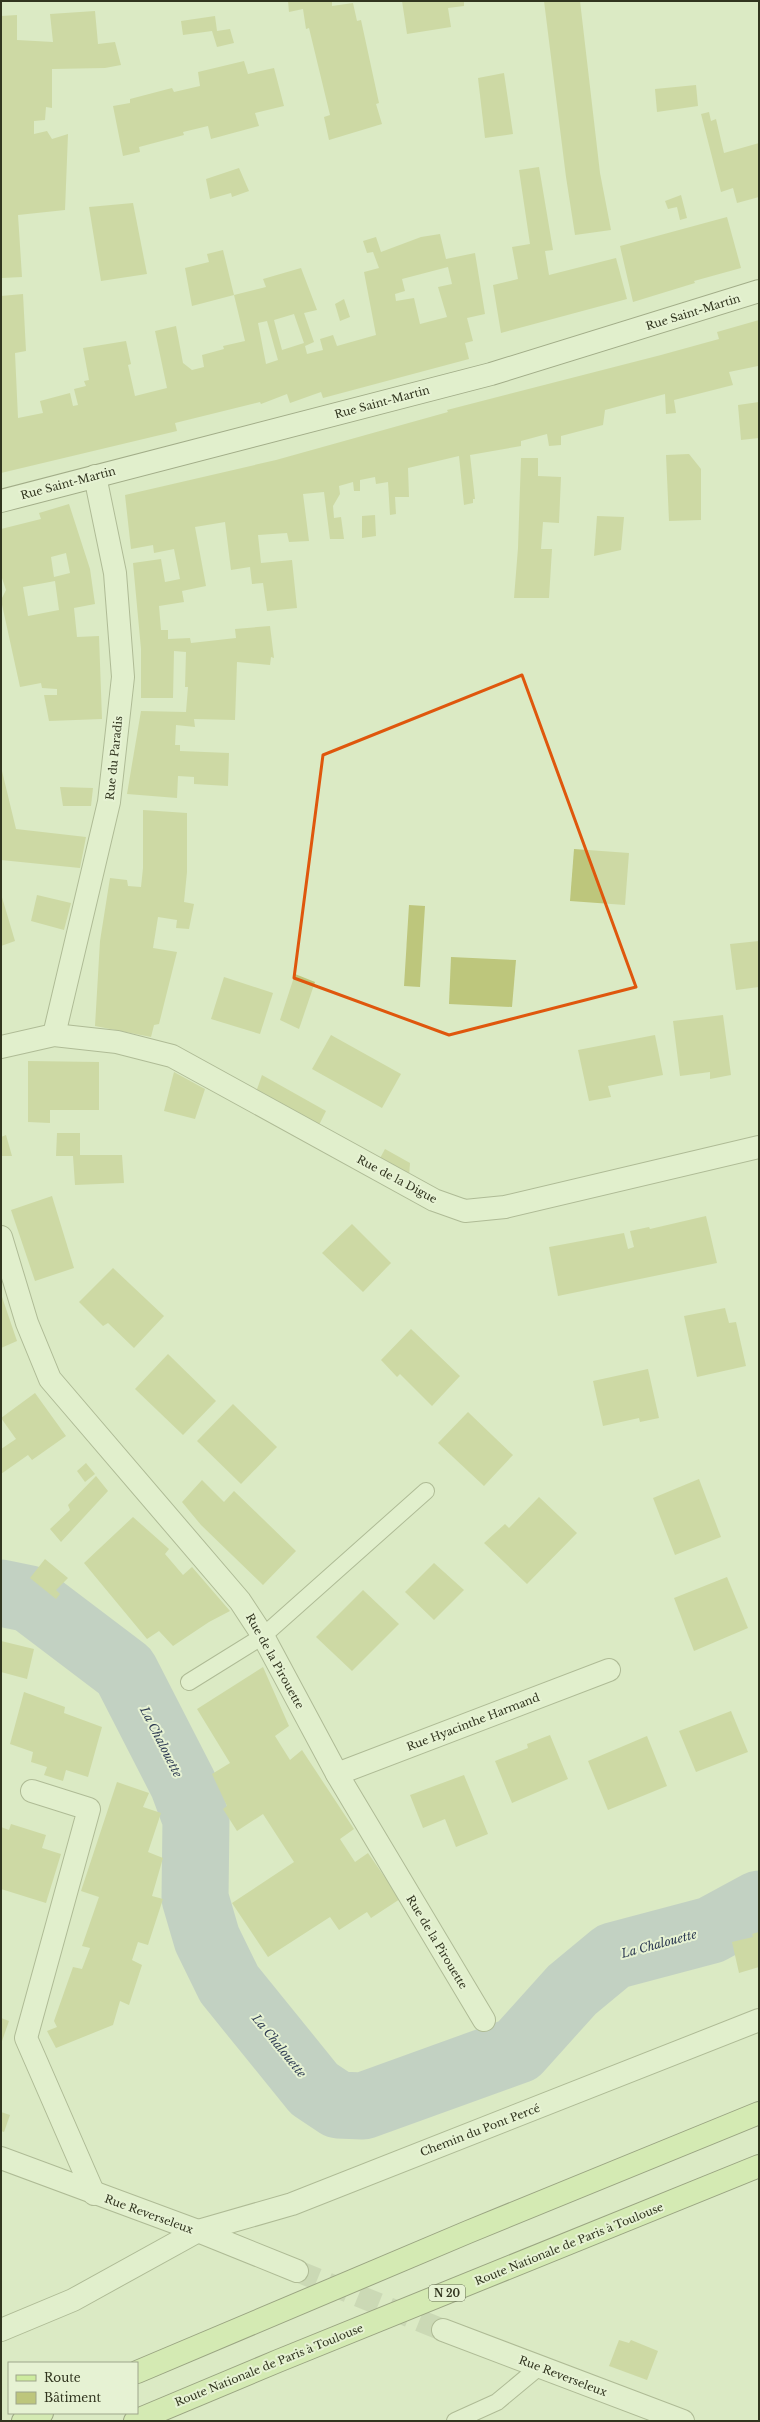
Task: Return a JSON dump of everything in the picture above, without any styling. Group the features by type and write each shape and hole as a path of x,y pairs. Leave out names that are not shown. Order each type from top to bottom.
{"main road":[{"path":"138,2372 468,2232 759,2113"},
{"name":"Route Nationale de Paris à Toulouse","path":"135,2421 278,2361 759,2166"},
{"path":"23,2421 40,2414"}],"street":[{"name":"Rue Saint-Martin","path":"1,501 492,374 759,291"},
{"name":"Rue du Paradis","path":"54,1035 109,802 122,677 115,573 95,476"},
{"name":"Rue de la Digue","path":"1,1047 54,1035 117,1042 172,1056 434,1200 465,1210 505,1207 759,1147"},
{"name":"Rue de la Pirouette","path":"1,1237 27,1323 50,1379 240,1601 263,1636 337,1774 484,2020"},
{"name":"Rue Hyacinthe Harmand","path":"337,1774 609,1670"},
{"path":"32,1791 89,1810 26,2038 94,2194"},
{"name":"Chemin du Pont Percé","path":"1,2330 73,2300 198,2231 292,2204 759,2020"},
{"name":"Rue Reverseleux","path":"1,2158 94,2194 198,2231 298,2270"},
{"name":"Rue Reverseleux","path":"443,2330 683,2421"}],"lane":[{"path":"189,1682 263,1636 426,1491"},
{"path":"455,2421 497,2402 539,2367"}],"highlighted area":[{"path":"522,675 636,987 449,1035 294,978 323,755"}],"building":[{"path":"288,1 332,1 332,6 353,3 357,21 361,20 379,103 376,104 382,124 329,140 324,117 330,115 309,28 306,29 303,9 289,12"},
{"path":"402,1 464,1 464,6 448,8 451,27 407,34"},
{"path":"544,1 580,1 600,173 611,230 575,235 566,177"},
{"path":"95,11 98,44 115,42 121,65 105,68 52,69 52,108 46,107 45,120 34,121 34,134 47,131 52,139 68,134 65,210 18,215 22,277 2,278 1,16 17,15 17,40 53,42 50,14"},
{"path":"215,16 217,31 230,29 234,43 217,47 212,31 183,35 181,21"},
{"path":"244,61 248,74 274,68 284,106 255,113 259,126 211,139 208,126 183,132 184,135 139,147 140,152 123,156 113,106 130,103 130,99 172,88 174,92 200,86 198,72"},
{"path":"504,73 513,134 485,138 478,78"},
{"path":"696,85 698,106 657,112 655,89"},
{"path":"709,112 711,121 716,119 724,153 759,143 759,197 737,203 733,188 721,192 701,114"},
{"path":"539,167 553,250 545,251 549,275 616,258 627,299 501,333 493,285 518,279 512,247 530,244 519,170"},
{"path":"239,168 249,191 232,197 231,193 210,199 206,179"},
{"path":"681,195 687,218 680,220 677,207 668,209 665,201"},
{"path":"133,203 147,274 101,281 89,207"},
{"path":"727,217 741,268 694,281 695,283 633,302 620,246"},
{"path":"440,234 446,259 475,253 485,314 467,318 473,341 465,343 469,359 323,398 321,392 290,403 287,394 261,404 260,402 175,423 177,431 1,473 1,296 23,294 26,351 15,353 18,418 43,413 40,401 70,393 73,406 78,405 74,389 86,386 84,381 89,380 83,348 126,341 131,364 128,365 135,396 167,388 155,331 176,326 183,363 192,370 204,367 202,355 224,349 223,346 245,341 234,295 266,287 263,279 301,268 317,310 304,313 314,342 305,346 307,354 323,350 320,339 333,335 337,346 376,335 364,272 379,268 373,252 367,253 363,241 376,237 381,252 421,237","holes":["448,267 452,284 438,287 447,317 420,324 414,298 396,301 395,294 405,291 402,279","294,314 304,343 282,350 274,320","267,321 278,360 266,364 258,323"]},
{"path":"223,250 234,295 192,306 185,268 209,262 207,254"},
{"path":"344,299 350,317 340,321 335,304"},
{"path":"759,320 759,369 758,366 729,372 733,385 674,400 676,413 666,414 665,394 605,410 603,425 561,436 561,445 549,446 547,434 521,441 521,446 470,455 475,499 473,499 473,503 464,505 459,456 408,468 409,497 395,497 396,514 390,515 388,482 376,484 375,477 360,480 360,491 354,491 353,482 339,486 340,494 333,506 334,518 341,517 344,539 330,539 324,492 303,494 309,541 289,542 287,533 258,535 261,563 292,560 297,608 267,611 263,583 252,584 250,567 231,570 225,522 195,527 206,586 182,591 184,602 159,606 161,630 168,630 168,639 190,638 191,643 236,638 235,629 270,626 274,658 271,657 270,665 237,662 235,720 194,719 195,727 176,725 175,745 180,745 180,751 229,753 228,786 194,784 194,777 178,776 177,798 127,794 141,711 186,712 188,687 185,687 186,652 174,651 173,698 141,698 141,649 133,563 161,559 165,582 180,579 174,549 154,553 153,545 131,549 125,495 276,460 448,412 447,410 719,339 717,332"},
{"path":"759,402 759,438 741,440 738,405"},
{"path":"689,454 701,469 701,520 669,521 666,455"},
{"path":"521,458 538,458 538,476 561,477 559,523 543,522 541,549 552,549 549,598 514,598 518,548"},
{"path":"69,504 90,569 95,604 74,608 77,637 99,636 102,719 49,721 44,695 57,695 57,689 42,688 41,683 20,687 1,600 6,590 1,575 1,529 41,519 39,513","holes":["66,553 70,573 54,577 51,557","55,581 59,610 28,616 23,587"]},
{"path":"375,515 376,536 362,538 362,516"},
{"path":"597,516 624,517 621,550 594,556"},
{"path":"2,771 16,829 86,837 80,868 1,860"},
{"path":"60,787 93,788 91,806 63,806"},
{"path":"143,810 187,813 187,872 184,902 194,904 189,929 176,928 177,920 158,917 153,948 177,952 159,1024 154,1025 151,1037 95,1026 100,941 110,878 127,880 128,886 141,887 143,868"},
{"path":"574,849 629,853 625,905 570,901"},
{"path":"1,894 15,941 1,946"},
{"path":"37,895 71,903 64,930 31,921"},
{"path":"409,905 425,906 420,987 404,986"},
{"path":"759,941 759,987 736,990 730,944"},
{"path":"451,957 516,960 512,1007 449,1004"},
{"path":"295,974 315,982 299,1029 280,1020"},
{"path":"224,977 273,993 260,1034 211,1019"},
{"path":"723,1015 731,1075 710,1079 710,1072 680,1076 673,1021"},
{"path":"331,1035 401,1074 382,1108 312,1069"},
{"path":"655,1035 663,1075 608,1086 611,1097 589,1101 578,1050"},
{"path":"28,1061 99,1062 99,1110 50,1110 50,1123 28,1122"},
{"path":"174,1072 205,1089 195,1119 164,1111"},
{"path":"262,1075 326,1111 318,1127 256,1092"},
{"path":"57,1133 80,1133 80,1155 122,1155 124,1183 75,1185 73,1156 56,1156"},
{"path":"6,1135 12,1156 1,1156 1,1137"},
{"path":"385,1149 410,1163 409,1177 379,1160"},
{"path":"52,1196 74,1268 35,1281 11,1210"},
{"path":"706,1216 717,1263 558,1296 549,1247 624,1233 628,1249 634,1247 630,1231 649,1227 650,1229"},
{"path":"352,1224 391,1263 363,1292 322,1253"},
{"path":"113,1268 164,1316 134,1348 108,1323 103,1326 79,1302"},
{"path":"1,1294 17,1341 1,1348"},
{"path":"725,1308 729,1323 736,1322 746,1366 697,1377 684,1316"},
{"path":"411,1329 460,1376 432,1406 400,1374 397,1377 381,1360"},
{"path":"168,1354 216,1401 183,1435 135,1389"},
{"path":"648,1369 659,1418 640,1422 639,1418 603,1426 593,1381"},
{"path":"35,1393 66,1436 32,1460 28,1455 1,1474 1,1449 16,1439 1,1418"},
{"path":"233,1404 277,1447 241,1484 197,1441"},
{"path":"468,1412 513,1455 484,1486 438,1443"},
{"path":"86,1463 95,1474 85,1482 77,1471"},
{"path":"96,1476 108,1491 61,1542 50,1529 70,1510 68,1505"},
{"path":"699,1479 721,1537 675,1555 653,1498"},
{"path":"202,1480 224,1502 234,1491 296,1551 263,1585 201,1525 182,1502"},
{"path":"539,1497 577,1533 527,1584 484,1543 505,1524 509,1528"},
{"path":"133,1517 169,1549 165,1554 183,1575 192,1567 230,1611 209,1622 173,1646 159,1631 147,1639 84,1563"},
{"path":"45,1559 68,1578 56,1590 60,1594 56,1599 30,1578"},
{"path":"434,1563 464,1590 434,1620 405,1592"},
{"path":"727,1577 748,1628 694,1651 674,1598"},
{"path":"363,1590 399,1624 352,1671 316,1637"},
{"path":"1,1641 34,1649 27,1679 1,1672"},
{"path":"263,1667 289,1726 275,1736 290,1760 302,1750 354,1829 340,1839 355,1862 368,1853 400,1899 371,1918 367,1912 339,1930 330,1917 268,1957 232,1903 294,1862 263,1814 237,1831 223,1809 227,1806 212,1774 230,1763 197,1709"},
{"path":"24,1692 65,1707 64,1713 102,1727 88,1777 66,1770 63,1781 44,1775 47,1767 31,1762 33,1752 10,1744"},
{"path":"731,1711 748,1752 696,1772 679,1731"},
{"path":"550,1735 568,1779 512,1803 495,1761 528,1748 527,1744"},
{"path":"647,1736 667,1786 608,1810 588,1761"},
{"path":"464,1775 488,1834 456,1847 445,1819 423,1828 410,1795"},
{"path":"117,1782 149,1793 143,1807 161,1813 148,1852 163,1858 152,1896 163,1899 148,1945 138,1942 132,1960 142,1965 129,2005 120,2001 113,2025 56,2048 47,2031 57,2027 54,2021 73,1967 82,1969 90,1948 82,1946 99,1897 81,1891"},
{"path":"11,1824 46,1835 42,1848 61,1854 46,1903 1,1889 1,1827 9,1830"},
{"path":"759,1932 759,1967 739,1973 732,1942 753,1937 752,1934"},
{"path":"1,2018 9,2021 1,2044"},
{"path":"1,2112 10,2115 4,2132 1,2131"},
{"path":"619,2340 629,2343 631,2340 658,2351 647,2380 609,2366"}],"waterway":[{"name":"La Chalouette","path":"1,1593 30,1599 125,1671 183,1784 196,1819 195,1898 207,1939 229,1984 314,2089 338,2105 363,2106 518,2050 572,1990 613,1956 711,1930 759,1904"}],"tunnel":[{"path":"297,2271 443,2330"}]}
